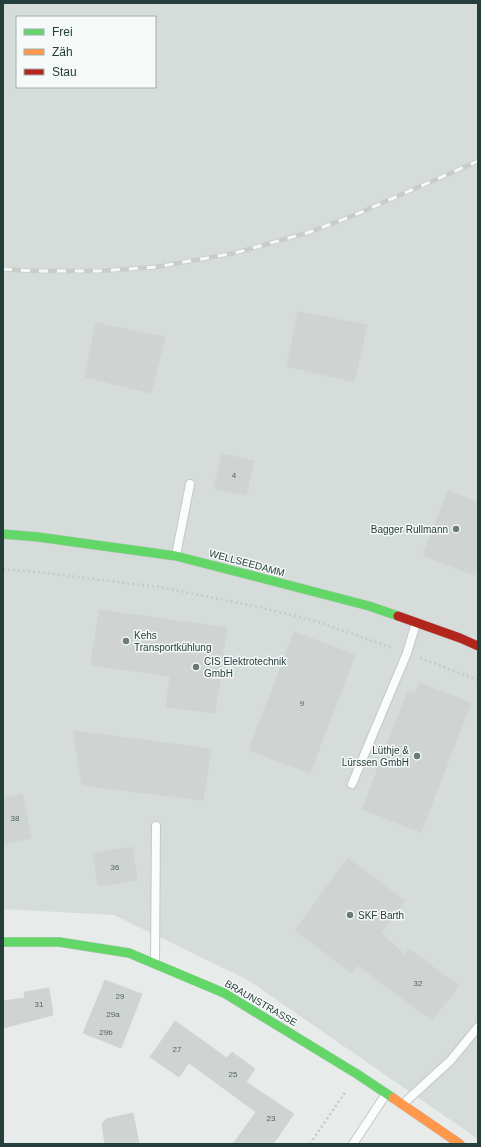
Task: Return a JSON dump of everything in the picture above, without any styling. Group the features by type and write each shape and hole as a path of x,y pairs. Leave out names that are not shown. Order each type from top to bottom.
{"street":[{"name":"WELLSEEDAMM","path":"3,534 38,537 176,556 369,606 460,638 478,646"},
{"name":"BRAUNSTRASSE","path":"3,942 59,942 129,953 224,993 357,1074 460,1144"}],"lane":[{"path":"176,556 190,484"},
{"path":"352,784 407,653 416,622"},
{"path":"155,964 156,826"},
{"path":"402,1104 451,1060 478,1027"},
{"path":"353,1144 386,1094"}],"path":[{"path":"3,569 159,587 236,602 315,621 407,653 478,680"},
{"path":"310,1144 357,1074"}],"shaded area":[{"path":"3,3 478,3 478,1139 248,980 114,915 3,909"}],"building":[{"path":"298,312 367,325 354,382 287,366"},
{"path":"96,323 165,337 151,393 85,377"},
{"path":"222,454 254,461 246,495 214,488"},
{"name":"Bagger Rullmann","path":"448,491 478,502 478,566 474,575 423,555"},
{"path":"99,610 227,628 215,713 166,707 170,676 91,665"},
{"name":"Lüthje & Lürssen GmbH","path":"294,632 355,655 310,773 249,750"},
{"name":"Lüthje & Lürssen GmbH","path":"419,683 471,703 421,832 362,809 408,691 415,694"},
{"path":"73,731 211,749 203,800 82,785"},
{"path":"22,794 31,838 3,844 3,798"},
{"path":"132,847 137,880 98,886 93,853"},
{"name":"SKF Barth","path":"348,858 405,901 381,933 405,955 409,949 459,986 432,1020 357,965 351,973 295,930"},
{"path":"105,980 142,994 121,1048 83,1033"},
{"path":"49,988 53,1015 3,1028 3,1001 25,998 24,992"},
{"path":"175,1021 227,1058 232,1052 255,1069 246,1082 294,1114 273,1144 233,1144 256,1112 189,1063 179,1077 150,1057"},
{"path":"133,1113 139,1144 105,1144 102,1124 106,1119"}],"railway":[{"path":"3,269 33,271 100,271 156,267 235,253 310,232 357,214 478,161"}],"traffic: fast":[{"path":"3,534 38,537 176,556 369,606 398,616"},
{"path":"3,942 59,942 129,953 224,993 357,1074 393,1098"}],"traffic: slow":[{"path":"393,1098 460,1144"}],"traffic: jam":[{"path":"398,616 478,646"}],"place":[{"name":"Bagger Rullmann","path":"456,529"},
{"name":"Kehs Transportkühlung","path":"126,641"},
{"name":"CIS Elektrotechnik GmbH","path":"196,667"},
{"name":"Lüthje & Lürssen GmbH","path":"417,756"},
{"name":"SKF Barth","path":"350,915"}]}
